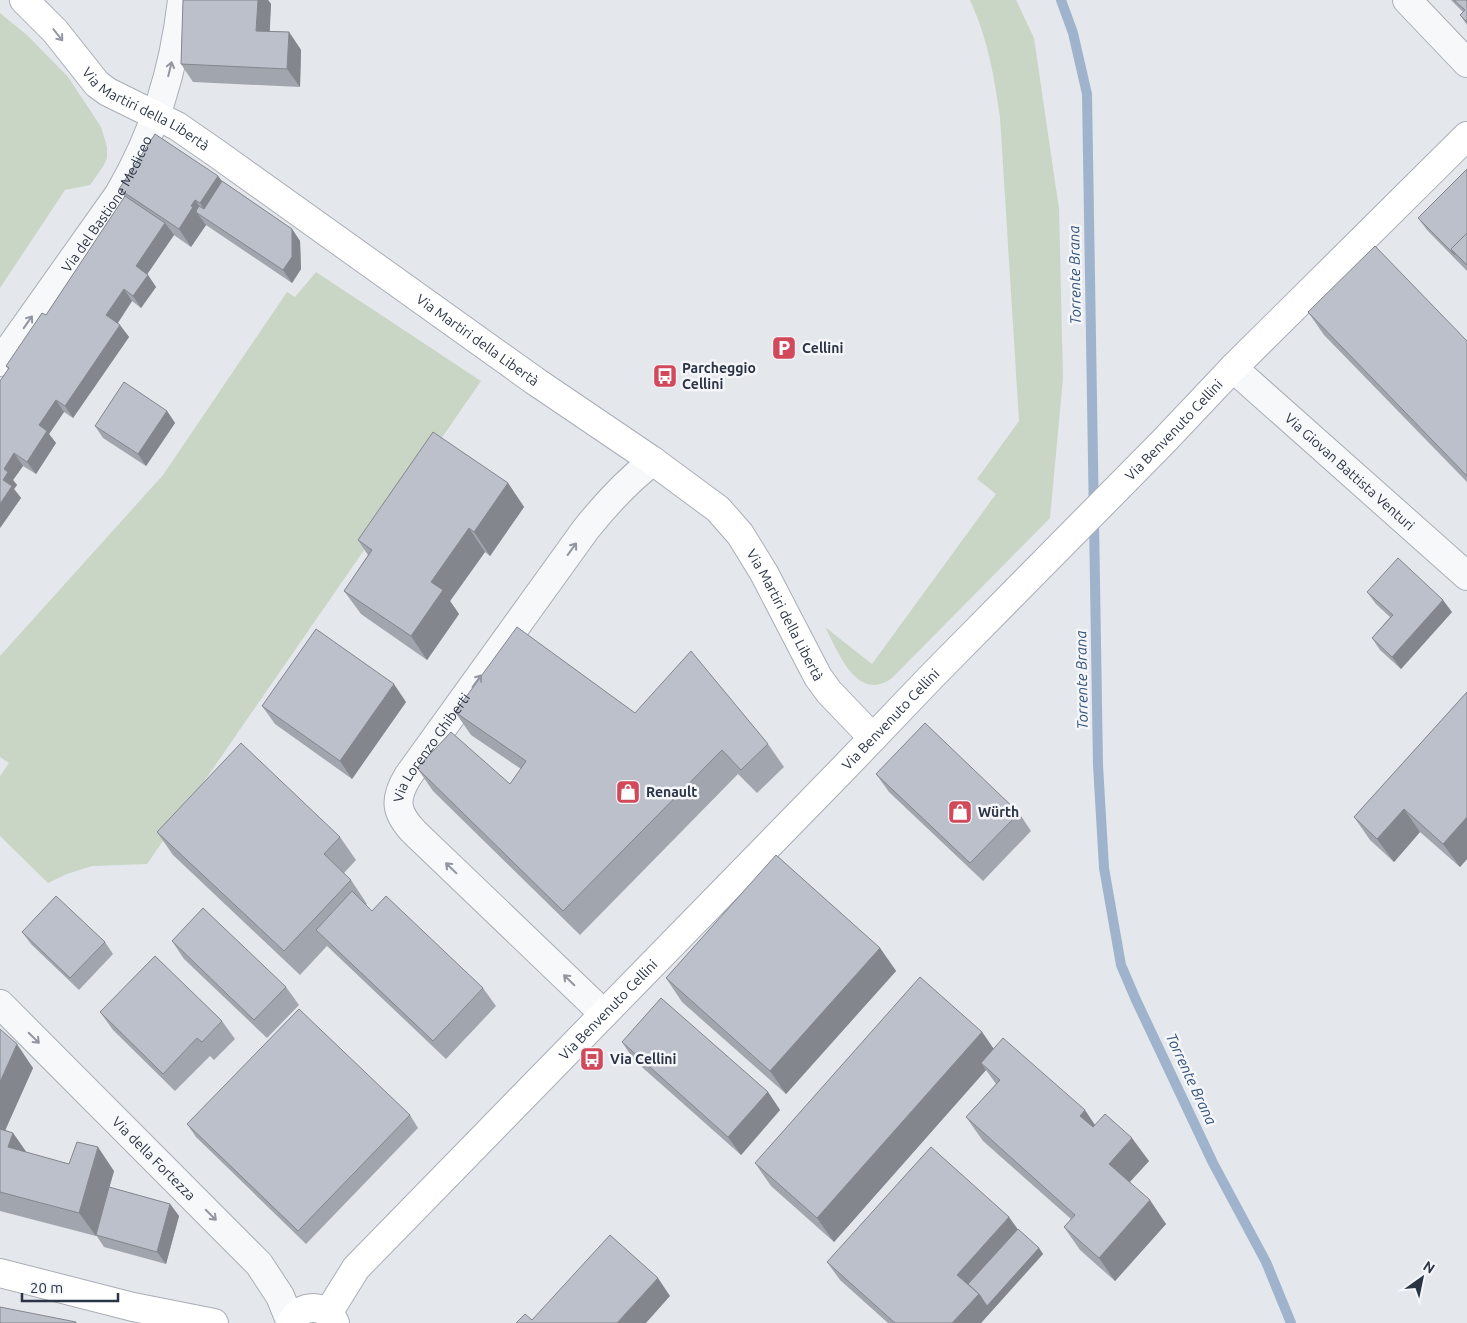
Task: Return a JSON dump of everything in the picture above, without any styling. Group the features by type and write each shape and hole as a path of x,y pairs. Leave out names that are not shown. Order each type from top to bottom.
{"street":[{"name":"Via Martiri della Libertà","path":"24,0 54,31 98,84 108,92 177,126 216,152 535,381 706,499 740,534 764,573 818,677 829,692 873,738"},
{"name":"Via del Bastione Mediceo","path":"0,362 119,194 132,171 157,116 172,62 182,0"},
{"path":"1407,0 1467,63"},
{"name":"Via Benvenuto Cellini","path":"331,1318 356,1268 1057,548 1163,442 1233,368 1467,136"},
{"name":"Via Giovan Battista Venturi","path":"1233,368 1467,576"},
{"name":"Via Lorenzo Ghiberti","path":"604,1014 406,824 400,813 399,794 408,776 586,529 612,498 653,461"},
{"name":"Via della Fortezza","path":"0,1004 259,1264 280,1296 291,1323"},
{"path":"0,1273 133,1307 214,1323"},
{"path":"291,1323 297,1314 306,1308 320,1309 331,1318"}],"green space":[{"path":"970,0 1016,0 1034,38 1059,209 1063,378 1050,518 892,678 880,684 869,684 859,680 850,671 825,627 872,664 996,494 977,479 1019,421 1000,117 990,58"},
{"path":"0,13 28,36 68,77 101,127 107,147 107,158 90,185 65,190 0,288"},
{"path":"316,272 481,381 147,864 92,866 67,874 48,883 0,836 0,776 9,763 0,757 0,656 163,475 287,292 295,297"}],"building":[{"path":"183,0 258,0 256,31 289,32 287,69 181,64"},
{"path":"1454,0 1467,0 1467,22 1460,15 1465,10"},
{"path":"155,134 218,176 200,203 195,200 191,206 193,207 179,229 119,189"},
{"path":"1467,169 1467,233 1451,249 1455,255 1418,218"},
{"path":"222,181 292,229 292,257 283,270 197,213 196,211 199,206 204,209"},
{"path":"125,196 165,223 136,266 148,275 133,296 124,289 106,315 120,325 65,406 56,400 39,425 47,431 27,462 14,453 4,469 8,472 3,480 12,486 0,504 0,381 9,368 6,366 42,313 46,315"},
{"path":"1467,233 1467,265 1451,249"},
{"path":"1375,246 1467,341 1467,476 1308,312"},
{"path":"124,382 167,411 138,454 95,426"},
{"path":"433,432 508,483 474,532 469,528 431,582 443,590 411,636 344,591 372,550 358,540"},
{"path":"1398,558 1443,600 1392,657 1372,638 1393,615 1367,592"},
{"name":"Renault","path":"517,627 635,713 691,651 768,744 741,770 722,750 563,911 417,768 451,732 510,784 526,761 455,712"},
{"path":"316,629 394,684 340,761 262,706"},
{"path":"1467,692 1467,817 1443,844 1404,809 1377,839 1354,817"},
{"name":"Würth","path":"925,723 1019,813 970,863 876,774"},
{"path":"241,743 340,837 324,854 351,880 284,951 157,832"},
{"path":"776,855 880,948 770,1071 666,978"},
{"path":"352,891 372,911 386,896 483,988 433,1041 316,930"},
{"path":"56,896 105,942 70,978 22,932"},
{"path":"203,908 286,987 254,1020 172,941"},
{"path":"155,956 222,1021 202,1042 197,1038 163,1074 100,1012"},
{"path":"920,977 982,1032 817,1218 755,1163"},
{"path":"661,998 768,1092 728,1137 622,1042"},
{"path":"299,1009 410,1115 298,1231 187,1124"},
{"path":"0,1029 17,1044 0,1082"},
{"path":"1003,1038 1085,1110 1080,1116 1093,1127 1105,1114 1132,1138 1109,1164 1150,1200 1099,1258 1064,1227 1075,1215 966,1117 1000,1080 981,1063"},
{"path":"0,1129 13,1133 8,1147 69,1164 77,1142 98,1147 79,1213 0,1192"},
{"path":"931,1147 1009,1217 957,1275 979,1294 952,1323 895,1323 827,1262"},
{"path":"109,1187 170,1204 157,1252 96,1235"},
{"path":"1018,1229 1039,1248 987,1306 979,1294 968,1284"},
{"path":"610,1235 658,1278 617,1323 516,1323 525,1314 532,1320"},
{"path":"0,1307 76,1322 76,1323 0,1323"}],"waterway":[{"name":"Torrente Brana","path":"1061,0 1073,33 1087,94 1098,765 1104,868 1121,965 1213,1163 1266,1262 1291,1323"}],"place":[{"name":"Cellini","path":"784,348"},
{"name":"Parcheggio Cellini","path":"665,376"},
{"name":"Renault","path":"628,792"},
{"name":"Würth","path":"960,812"},
{"name":"Via Cellini","path":"592,1059"}]}
